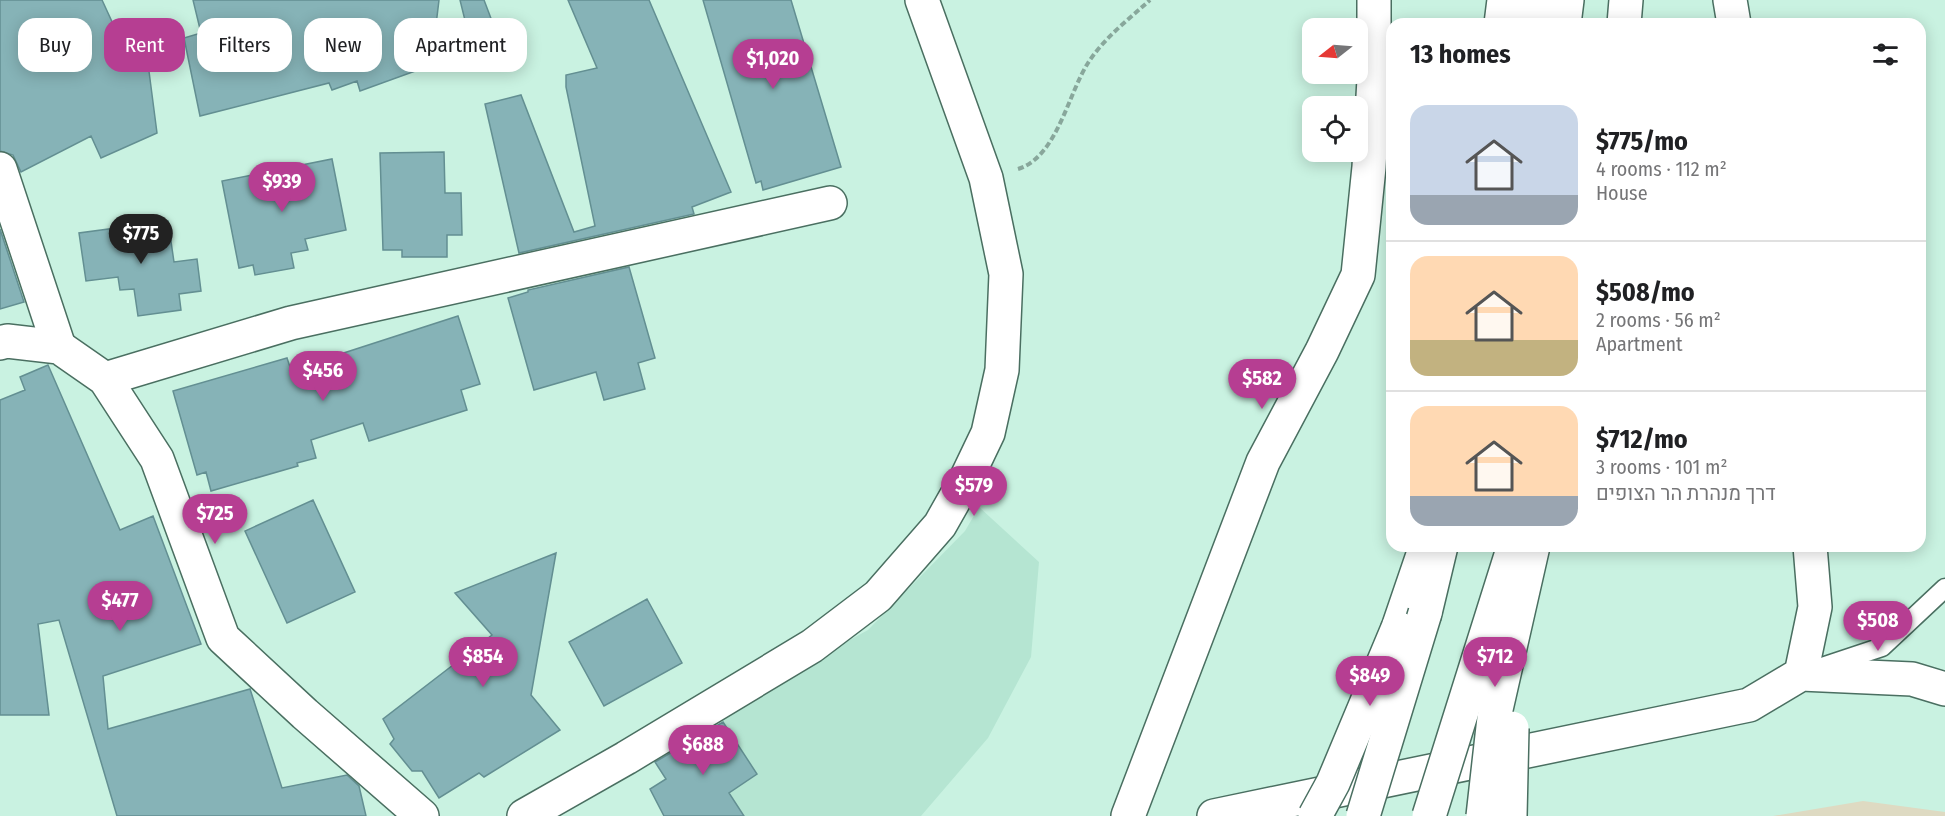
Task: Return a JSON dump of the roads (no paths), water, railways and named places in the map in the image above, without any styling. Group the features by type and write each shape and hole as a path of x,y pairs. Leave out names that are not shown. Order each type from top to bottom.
{"main road":[{"path":"524,816 626,758 812,646 878,596 940,525 966,479 988,433 1002,370 1006,274 986,178 922,0"},
{"path":"1128,816 1263,462 1322,351 1358,274 1369,168 1374,79 1374,0"},
{"path":"1502,18 1504,0"},
{"path":"1533,18 1535,0"},
{"path":"1565,18 1567,0"},
{"path":"1624,18 1626,0"},
{"path":"1730,0 1733,18"},
{"path":"0,169 59,347"},
{"path":"105,379 291,323 830,204"},
{"path":"0,343 7,341 59,347 105,379 157,459 223,638 422,816"},
{"path":"1363,816 1412,621 1425,552"},
{"path":"1315,816 1412,621 1439,552"},
{"path":"1429,816 1512,552"},
{"path":"1483,816 1494,718 1532,552"},
{"path":"1801,674 1815,607 1810,552"},
{"path":"1510,816 1513,708 1522,593"},
{"path":"1214,816 1749,705 1801,674 1912,679 1945,688"}],"lane":[{"path":"1801,674 1882,647 1945,588"}]}
